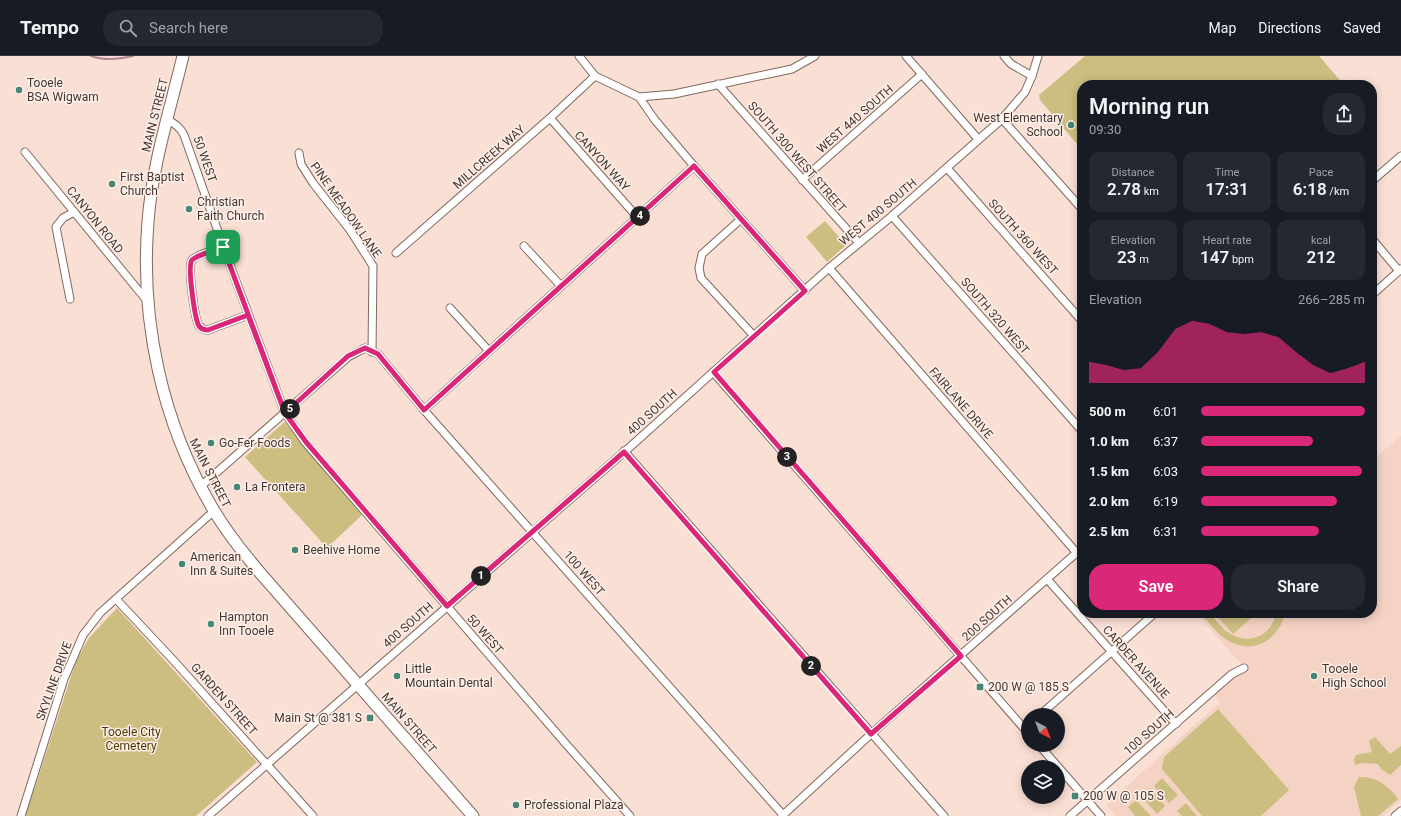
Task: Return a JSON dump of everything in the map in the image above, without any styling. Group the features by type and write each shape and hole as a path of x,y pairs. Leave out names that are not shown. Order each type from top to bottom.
{"highway":[{"name":"MAIN STREET","path":"183,56 152,191 148,220 146,260 148,302 152,335 165,397 177,435 200,487 233,539 259,571 473,816"}],"street":[{"path":"579,56 595,76 639,97 655,120 694,166 805,291"},
{"path":"639,97 674,94 792,69 815,56"},
{"path":"906,56 978,139"},
{"path":"1004,56 1011,64 1032,76"},
{"name":"WEST 400 SOUTH","path":"714,372 829,268 892,216 1002,119 1026,92 1038,56"},
{"name":"WEST 440 SOUTH","path":"802,180 922,74"},
{"name":"MILLCREEK WAY","path":"396,253 550,118 595,76"},
{"name":"SOUTH 300 WEST STREET","path":"718,84 859,243"},
{"name":"CANYON WAY","path":"550,118 638,218"},
{"path":"1002,119 1077,203"},
{"name":"50 WEST","path":"168,120 177,125 184,135 223,247 285,413 306,442 566,744 630,816"},
{"name":"CANYON ROAD","path":"25,152 148,302"},
{"name":"PINE MEADOW LANE","path":"299,153 302,164 313,183 350,230 373,266 372,352"},
{"path":"1377,177 1401,156"},
{"path":"424,410 694,166"},
{"name":"SOUTH 360 WEST","path":"947,168 1077,315"},
{"path":"70,299 56,227 63,218 74,212"},
{"name":"SOUTH 320 WEST","path":"892,216 1077,425"},
{"path":"741,219 702,254 699,268 702,278 754,336"},
{"path":"1377,245 1400,270 1377,291"},
{"path":"524,246 561,286"},
{"path":"223,247 195,258 190,263 192,291 199,326 204,330 208,330 248,315"},
{"name":"FAIRLANE DRIVE","path":"829,268 1077,548"},
{"path":"450,308 489,351"},
{"name":"100 WEST","path":"285,413 348,356 365,348 378,354 424,410 783,816"},
{"path":"714,372 961,656 1021,722"},
{"name":"400 SOUTH","path":"208,816 714,372"},
{"path":"200,487 285,413"},
{"path":"624,452 944,816"},
{"name":"SKYLINE DRIVE","path":"21,816 64,679 83,635 100,613 214,511"},
{"name":"200 SOUTH","path":"783,816 871,734 1077,552"},
{"name":"CARDER AVENUE","path":"1047,579 1077,613"},
{"name":"GARDEN STREET","path":"116,599 268,764 313,816"},
{"name":"CARDER AVENUE","path":"1081,618 1176,724"},
{"path":"1048,708 1148,618"},
{"name":"100 SOUTH","path":"1070,816 1232,674 1244,668"},
{"path":"1045,752 1101,816"},
{"path":"1395,816 1401,811"}],"shaded area":[{"name":"Tooele High School","path":"1401,435 1401,800 1383,816 1116,816 1106,805 1219,703 1214,689 1241,664 1200,618 1377,618 1377,457"}],"green space":[{"name":"West Elementary School","path":"1085,56 1319,56 1340,80 1077,80 1077,144 1040,100 1039,95"},
{"path":"825,221 846,245 827,262 806,237"},
{"path":"287,420 364,513 327,548 245,457"},
{"name":"Tooele City Cemetery","path":"117,608 257,762 196,816 24,816 76,661 89,638"},
{"path":"1205,618 1214,618 1226,631 1244,639 1252,638 1265,633 1270,628 1275,618 1284,618 1281,625 1269,639 1261,644 1252,646 1243,646 1234,643 1221,636"},
{"path":"1219,618 1251,618 1233,634"},
{"path":"1218,709 1289,790 1261,816 1202,816 1162,769 1164,757"},
{"path":"1375,737 1390,754 1401,746 1401,765 1390,775 1381,769 1378,764 1362,763 1355,765 1354,760 1356,755 1372,752 1369,741"},
{"path":"1359,777 1377,780 1386,786 1398,799 1378,816 1361,816 1354,787"},
{"path":"1162,778 1178,795 1169,803 1154,786"},
{"path":"1150,788 1165,806 1157,814 1141,796"},
{"path":"1136,800 1151,816 1135,816 1128,807"},
{"path":"1186,803 1197,816 1182,816 1177,811"}],"waterway":[{"path":"91,56 101,59 133,56"}],"place":[{"name":"Tooele BSA Wigwam","path":"19,90"},
{"name":"West Elementary School","path":"1071,125"},
{"name":"First Baptist Church","path":"112,184"},
{"name":"Christian Faith Church","path":"189,209"},
{"name":"Go-Fer Foods","path":"211,443"},
{"name":"La Frontera","path":"237,487"},
{"name":"Beehive Home","path":"295,550"},
{"name":"American Inn & Suites","path":"182,564"},
{"name":"Hampton Inn Tooele","path":"211,624"},
{"name":"Little Mountain Dental","path":"397,676"},
{"name":"Tooele High School","path":"1314,676"},
{"name":"200 W @ 185 S","path":"980,687"},
{"name":"Main St @ 381 S","path":"370,718"},
{"name":"200 W @ 105 S","path":"1075,796"},
{"name":"Professional Plaza","path":"516,805"}],"route":[{"path":"223,247 194,259 190,263 191,284 198,324 204,330 208,330 248,315 285,413 348,356 365,348 378,354 424,410 694,166 805,291 714,372 961,656 871,734 624,452 447,606 306,442 285,413 223,247"}]}
